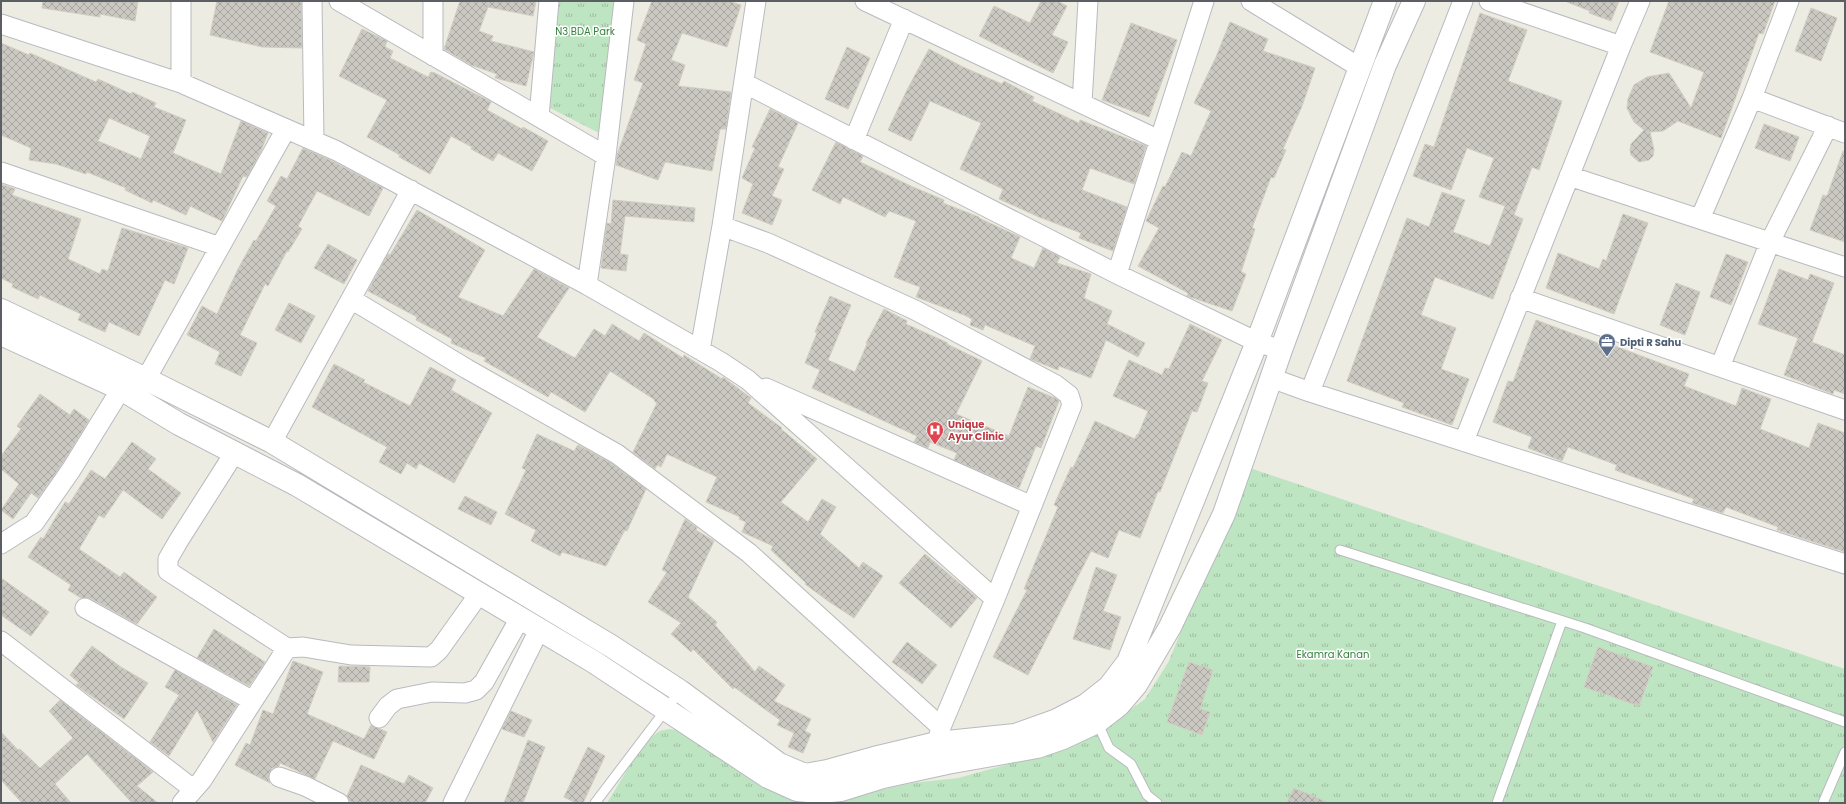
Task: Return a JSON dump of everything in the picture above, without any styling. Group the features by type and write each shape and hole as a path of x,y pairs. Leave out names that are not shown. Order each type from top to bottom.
{"street":[{"path":"181,1 181,83"},
{"path":"312,1 314,141"},
{"path":"339,1 606,156"},
{"path":"433,1 433,56"},
{"path":"539,117 549,1"},
{"path":"587,285 606,156 624,1"},
{"path":"700,350 722,226 756,1"},
{"path":"865,1 1159,140"},
{"path":"1082,103 1088,1"},
{"path":"1117,274 1204,1"},
{"path":"1251,1 1359,68"},
{"path":"1,310 132,380 272,442 611,646 680,691 779,764 805,775 827,771 874,758 939,735 1015,735 1058,720 1086,705 1109,686 1128,662 1257,342 1385,1"},
{"path":"1,334 132,380 179,424 235,452 297,486 520,618 594,662 768,777 797,790 820,792 840,790 883,777 933,766 1037,747 1063,738 1097,722 1119,705 1136,685 1170,627 1224,514 1281,350 1385,65 1414,1"},
{"path":"1310,392 1463,1"},
{"path":"1489,1 1621,46"},
{"path":"1464,441 1640,1"},
{"path":"1700,219 1752,98 1789,1"},
{"path":"854,140 904,19"},
{"path":"1,24 181,83 337,151 587,285 700,350 748,380 1032,506"},
{"path":"744,83 1117,274 1257,342 1281,350"},
{"path":"1720,367 1770,242 1836,129 1752,98"},
{"path":"1,544 34,523 71,470 220,247 286,129"},
{"path":"1,172 220,247"},
{"path":"1569,176 1845,267"},
{"path":"272,442 411,190"},
{"path":"722,226 768,243 916,310 1056,385 1069,395 1072,406 939,735"},
{"path":"1520,298 1845,410"},
{"path":"350,299 467,369 617,454 749,553 939,735"},
{"path":"1271,378 1310,392 1845,564"},
{"path":"748,380 995,599"},
{"path":"235,452 168,559 168,570 288,648 302,647 351,655 431,657 439,650 478,594"},
{"path":"85,608 253,701"},
{"path":"379,718 388,706 397,699 432,692 465,693 476,690 484,682 520,618"},
{"path":"453,803 539,630"},
{"path":"1,641 187,796 202,780 288,648"},
{"path":"279,777 305,786 339,803"}],"lane":[{"path":"1340,550 1562,621 1845,722"},
{"path":"1497,803 1562,621"},
{"path":"595,803 680,691"},
{"path":"1097,722 1109,748 1131,764 1147,795 1157,803"},
{"path":"1823,803 1845,752"}],"green space":[{"name":"N3 BDA Park","path":"559,1 617,1 601,134 550,108"},
{"name":"Ekamra Kanan","path":"1247,467 1845,669 1845,803 607,803 646,743 660,731 668,729 694,733 843,798 912,783 958,778 1038,756 1114,722 1145,699 1169,661"}],"building":[{"path":"43,1 138,1 135,21 100,14 100,17 42,8"},
{"path":"217,1 301,1 302,48 262,47 210,35"},
{"path":"460,1 536,1 533,16 488,7 479,31 493,36 491,41 534,52 526,86 495,78 497,74 471,65 444,49"},
{"path":"652,1 729,1 741,5 727,47 682,33 671,60 685,65 678,86 731,92 726,129 720,129 712,171 665,162 658,180 616,165 617,155 643,83 634,80 646,44 637,40"},
{"path":"1041,1 1057,1 1067,6 1052,35 1068,42 1053,73 979,36 994,6 1030,23"},
{"path":"1567,1 1619,1 1611,21 1589,13 1590,11"},
{"path":"1669,1 1775,1 1763,34 1759,33 1721,138 1678,121 1663,131 1650,132 1654,150 1653,156 1649,160 1639,162 1631,155 1630,150 1631,144 1644,130 1634,122 1627,108 1628,99 1634,85 1647,77 1669,73 1691,108 1704,72 1650,52"},
{"path":"1811,8 1837,18 1821,61 1795,51"},
{"path":"1480,13 1527,30 1508,81 1562,101 1539,170 1532,167 1514,215 1523,219 1493,299 1435,277 1421,315 1456,328 1441,369 1469,379 1452,425 1402,407 1404,403 1347,381 1407,218 1429,227 1442,192 1465,200 1453,232 1490,246 1505,206 1479,197 1494,158 1467,148 1451,190 1413,176 1425,144 1434,147"},
{"path":"1230,22 1268,39 1263,51 1315,68 1302,106 1283,149 1286,150 1274,178 1271,177 1252,228 1255,229 1241,272 1246,274 1232,311 1187,296 1188,293 1138,266 1159,228 1146,221 1182,152 1191,156 1211,111 1194,103 1216,57"},
{"path":"1131,23 1177,40 1149,117 1102,100"},
{"path":"362,29 387,41 385,47 393,51 390,58 428,77 431,72 435,73 491,102 487,110 548,141 532,171 498,153 493,161 471,149 472,147 451,136 430,174 367,137 387,100 339,76"},
{"path":"1,43 29,55 30,53 96,82 98,79 131,94 132,92 156,103 154,107 186,120 173,153 221,174 241,121 268,133 260,153 247,177 243,176 222,221 190,206 186,215 153,200 152,203 125,190 126,188 87,172 86,174 56,164 29,160 31,148 1,135","holes":["109,118 150,136 141,159 98,141"]},
{"path":"847,47 870,58 848,109 825,99"},
{"path":"929,49 963,67 1002,84 1004,81 1034,97 1032,101 1079,123 1080,120 1146,146 1134,184 1090,168 1082,190 1127,207 1113,251 1079,238 1081,233 1039,217 999,199 1003,189 960,169 981,123 930,101 911,141 888,130"},
{"path":"770,109 798,123 778,167 784,169 772,196 782,200 772,225 742,213 753,184 742,178 755,148 752,147"},
{"path":"1764,124 1799,137 1790,161 1755,148"},
{"path":"836,142 863,156 860,162 944,200 943,203 979,217 1020,237 1011,258 1034,268 1043,248 1060,257 1057,263 1091,274 1084,298 1112,311 1107,324 1145,343 1138,357 1106,340 1091,378 1059,366 1058,370 1030,359 1035,346 985,325 983,330 970,325 972,319 916,297 920,287 894,277 916,221 889,211 885,217 843,197 840,204 812,190"},
{"path":"303,148 332,161 383,188 369,216 317,191 298,226 302,229 288,252 287,251 268,286 265,284 240,335 257,343 241,376 215,364 220,352 187,335 202,306 217,314 238,269 254,240 256,241 276,206 267,201 281,176 287,179"},
{"path":"1843,151 1845,152 1845,242 1810,230 1823,195 1827,196"},
{"path":"1,184 15,189 12,195 81,219 68,259 100,274 102,269 108,271 122,228 188,248 174,284 165,280 139,336 109,322 105,332 78,320 81,314 40,295 38,299 12,287 13,284 1,278"},
{"path":"613,200 695,208 694,222 625,216 620,254 628,255 626,271 601,268 607,223 611,224"},
{"path":"417,210 485,250 458,297 503,316 534,269 569,288 537,337 575,358 594,329 605,336 612,324 639,341 644,333 683,358 684,355 722,379 723,377 751,398 748,403 782,428 781,429 817,459 781,502 808,522 822,499 836,507 820,534 859,568 863,562 883,576 854,618 805,584 806,583 771,550 773,546 742,532 746,522 739,519 740,517 706,502 717,477 667,454 661,467 657,465 655,469 633,452 657,403 654,401 655,400 610,371 585,412 551,392 548,397 484,361 486,358 451,343 452,339 416,320 417,317 368,291 388,254 390,255"},
{"path":"1623,214 1648,223 1614,314 1546,288 1558,253 1599,269 1603,259 1606,261"},
{"path":"328,244 357,260 344,284 314,268"},
{"path":"1726,254 1748,262 1731,305 1710,297"},
{"path":"1779,269 1808,280 1810,274 1834,283 1812,342 1845,355 1845,394 1834,390 1833,394 1784,375 1798,338 1758,324"},
{"path":"1676,283 1700,292 1685,335 1660,325"},
{"path":"830,296 851,305 828,360 855,372 867,344 866,343 884,309 907,321 906,324 948,343 947,344 982,361 956,414 1009,436 1028,387 1059,401 1041,448 1036,446 1019,488 954,460 957,453 930,442 928,448 914,442 917,436 812,388 820,370 805,363 817,333 815,332"},
{"path":"289,303 315,316 301,343 275,330"},
{"path":"1536,320 1614,349 1615,346 1689,374 1684,386 1736,406 1742,388 1771,399 1760,429 1809,448 1818,423 1845,433 1845,552 1777,530 1778,527 1726,507 1723,513 1692,503 1694,499 1615,470 1617,465 1568,447 1562,461 1528,448 1532,437 1493,422 1508,381 1513,382"},
{"path":"1190,324 1222,340 1202,381 1208,383 1197,412 1192,411 1140,538 1119,530 1108,558 1091,551 1028,675 993,657 1027,590 1024,589 1058,507 1054,505 1071,467 1073,468 1095,421 1135,439 1137,434 1138,435 1148,411 1113,396 1129,360 1162,375 1165,368 1169,369"},
{"path":"334,364 365,380 363,382 410,406 430,367 456,380 451,390 492,413 454,483 419,463 416,469 407,463 401,474 379,462 387,447 312,407"},
{"path":"40,394 70,415 74,409 89,420 62,464 38,498 31,493 13,519 1,510 19,484 1,469 1,456 21,429 17,426"},
{"path":"537,434 574,451 578,445 611,463 646,489 627,531 625,530 606,566 562,552 560,556 531,541 536,530 505,514 526,470 522,468"},
{"path":"132,442 156,459 148,469 181,493 162,519 123,490 104,518 99,515 79,549 120,577 124,572 157,597 137,624 90,598 81,598 68,590 71,585 28,557 41,537 43,539 65,502 69,504 91,470 105,479"},
{"path":"465,496 497,512 491,525 458,509"},
{"path":"685,519 697,528 696,530 714,541 688,597 717,622 715,625 755,672 759,666 785,685 774,701 811,719 805,731 811,734 803,753 788,747 794,733 777,725 780,720 734,687 733,689 693,649 691,652 671,634 681,623 648,602 667,572 662,570"},
{"path":"925,554 977,598 951,628 899,583"},
{"path":"1096,567 1117,575 1103,611 1121,617 1110,650 1073,639"},
{"path":"1,578 49,612 31,636 1,615"},
{"path":"214,629 265,662 249,686 197,658"},
{"path":"907,642 937,665 922,684 892,662"},
{"path":"92,646 121,667 148,683 124,719 76,685 79,683 70,675"},
{"path":"1598,647 1653,667 1639,706 1584,687"},
{"path":"293,661 323,672 307,714 364,739 371,725 387,732 374,759 333,741 315,779 280,763 279,766 272,768 269,773 268,779 270,783 235,765 246,743 250,745 263,710 273,714"},
{"path":"1189,662 1213,670 1200,709 1210,712 1202,735 1167,722"},
{"path":"339,666 370,667 369,682 338,682"},
{"path":"175,670 237,705 213,742 197,710 169,756 150,742 179,695 165,687"},
{"path":"60,700 153,772 137,786 158,803 132,803 87,754 55,784 71,803 22,803 1,780 1,732 18,750 20,749 40,768 73,738 49,711"},
{"path":"511,711 532,720 524,737 502,729"},
{"path":"528,740 545,747 523,803 504,803"},
{"path":"588,747 605,756 583,803 576,803 564,797"},
{"path":"361,765 404,784 409,775 433,788 425,803 355,803 349,801 347,796"},
{"path":"1294,788 1329,803 1287,803"}],"place":[{"name":"Dipti R Sahu","path":"1607,357"},
{"name":"Unique Ayur Clinic","path":"935,445"}]}
